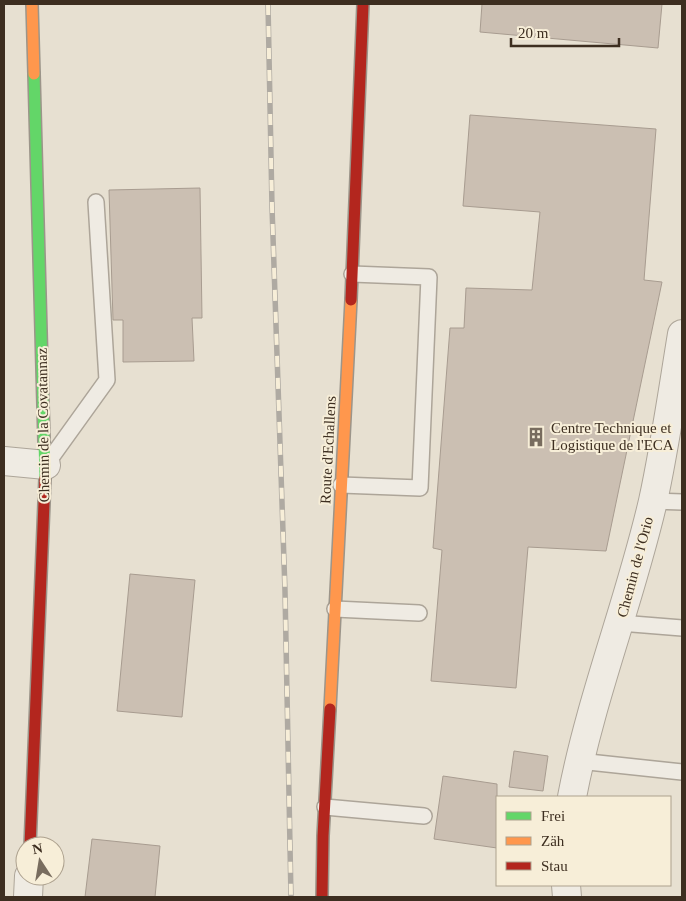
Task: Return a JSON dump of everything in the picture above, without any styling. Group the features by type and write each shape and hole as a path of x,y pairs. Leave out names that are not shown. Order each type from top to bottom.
{"main road":[{"name":"Chemin de la Covatannaz","path":"30,836 46,465 32,4"},
{"name":"Route d'Echallens","path":"322,897 324,807 352,274 363,4"}],"street":[{"name":"Chemin de l'Orio","path":"572,796 579,761 620,623 653,501 682,334"},
{"path":"4,461 46,465"}],"lane":[{"path":"46,465 107,380 96,202"},
{"path":"341,486 420,488 428,277 352,274"},
{"path":"653,501 682,502"},
{"path":"335,609 419,613"},
{"path":"620,623 682,628"},
{"path":"579,761 682,772"},
{"path":"324,807 424,816"}],"building":[{"path":"482,4 662,4 658,48 480,32"},
{"path":"470,115 656,129 644,280 662,282 606,551 528,547 516,688 431,681 442,550 433,548 450,328 464,328 466,288 532,290 540,212 463,206"},
{"path":"200,188 202,318 192,318 194,361 123,362 123,320 113,320 109,190"},
{"path":"130,574 195,580 182,717 117,711"},
{"path":"514,751 548,756 543,791 509,787"},
{"path":"443,776 497,784 496,848 434,839"},
{"path":"92,839 160,846 155,897 85,897"}],"railway":[{"path":"268,4 272,207 285,591 291,897"}],"traffic: fast":[{"path":"34,74 45,478"}],"traffic: slow":[{"path":"32,4 34,74"},
{"path":"330,709 351,300"}],"traffic: jam":[{"path":"351,300 363,4"},
{"path":"30,836 45,478"},
{"path":"322,897 323,836 330,709"}],"place":[{"name":"Centre Technique et Logistique de l'ECA","path":"536,437"}]}
